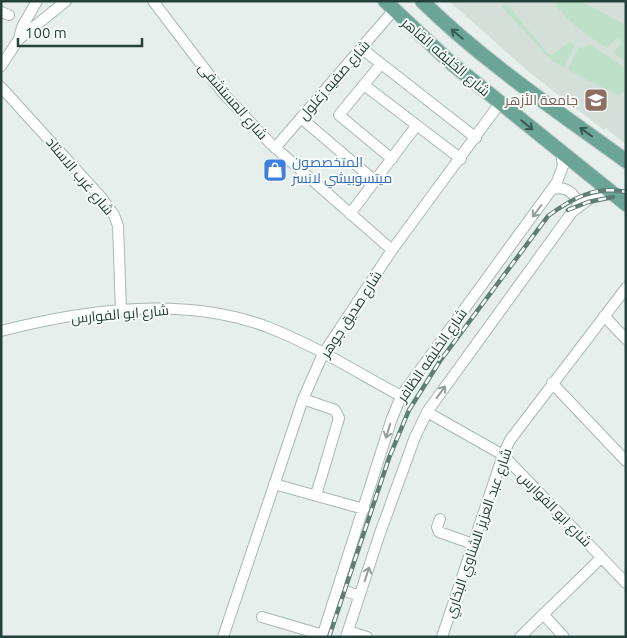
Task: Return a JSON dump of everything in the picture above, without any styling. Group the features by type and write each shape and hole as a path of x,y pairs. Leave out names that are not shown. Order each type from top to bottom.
{"main road":[{"name":"شارع الخليفه القاهر","path":"422,1 452,31 500,69 626,161"},
{"name":"شارع الخليفه القاهر","path":"389,6 500,103 626,204"}],"street":[{"path":"19,39 22,27 37,1"},
{"path":"1,66 19,39 66,1"},
{"name":"شارع المستشفى","path":"153,1 223,93 275,148 392,250"},
{"name":"شارع صفيه زغلول","path":"275,148 361,48 389,6"},
{"path":"361,48 476,138"},
{"path":"381,64 339,115 392,159"},
{"path":"364,85 461,160"},
{"name":"شارع غرب الاستاد","path":"1,87 104,201 114,215 119,237 121,311"},
{"name":"شارع صديق جوهر","path":"223,637 303,399 323,354 392,250 461,160 500,103"},
{"path":"301,118 375,181"},
{"path":"350,214 416,126"},
{"name":"شارع الخليفه الظافر","path":"322,636 391,421 401,396 553,189 562,172 561,152"},
{"path":"553,189 561,188 569,191 575,197 578,205 592,197 611,193"},
{"name":"شارع الخليفه الظافر","path":"347,634 415,437 427,412 578,205"},
{"name":"شارع عبد العزيز الشناوي البخاري","path":"445,635 503,455 515,432 626,288"},
{"name":"شارع ابو الفوارس","path":"1,332 52,320 121,311 181,309 245,319 297,339 401,396"},
{"path":"604,316 626,339"},
{"path":"552,383 626,461"},
{"path":"303,399 335,410 339,418 316,496"},
{"name":"شارع ابو الفوارس","path":"427,412 503,455 626,583"},
{"path":"274,484 364,509"},
{"path":"440,519 437,527 438,532 473,544"},
{"path":"520,637 601,558"},
{"path":"338,588 359,596"},
{"path":"543,614 564,637"},
{"path":"262,617 322,636"},
{"path":"347,634 367,637"}],"shaded area":[{"name":"جامعة الأزهر","path":"449,1 626,1 626,147 625,143 606,128 604,130 530,73"}],"green space":[{"path":"560,1 581,1 626,25 626,62 613,53 622,42 617,38 607,48 579,29 561,12 555,5"},
{"path":"506,3 548,54 553,54 571,41 575,46 564,67 552,61 502,7"},
{"path":"590,44 626,69 626,89 619,96 568,70 578,47 583,48"}],"railway":[{"path":"329,637 389,458 409,410 440,361 548,216 584,195 604,190 626,192"},
{"path":"568,210 588,202 613,197"}],"place":[{"name":"جامعة الأزهر","path":"596,100"},
{"name":"المتخصصون ميتسوبيشي لانسر","path":"275,170"}]}
